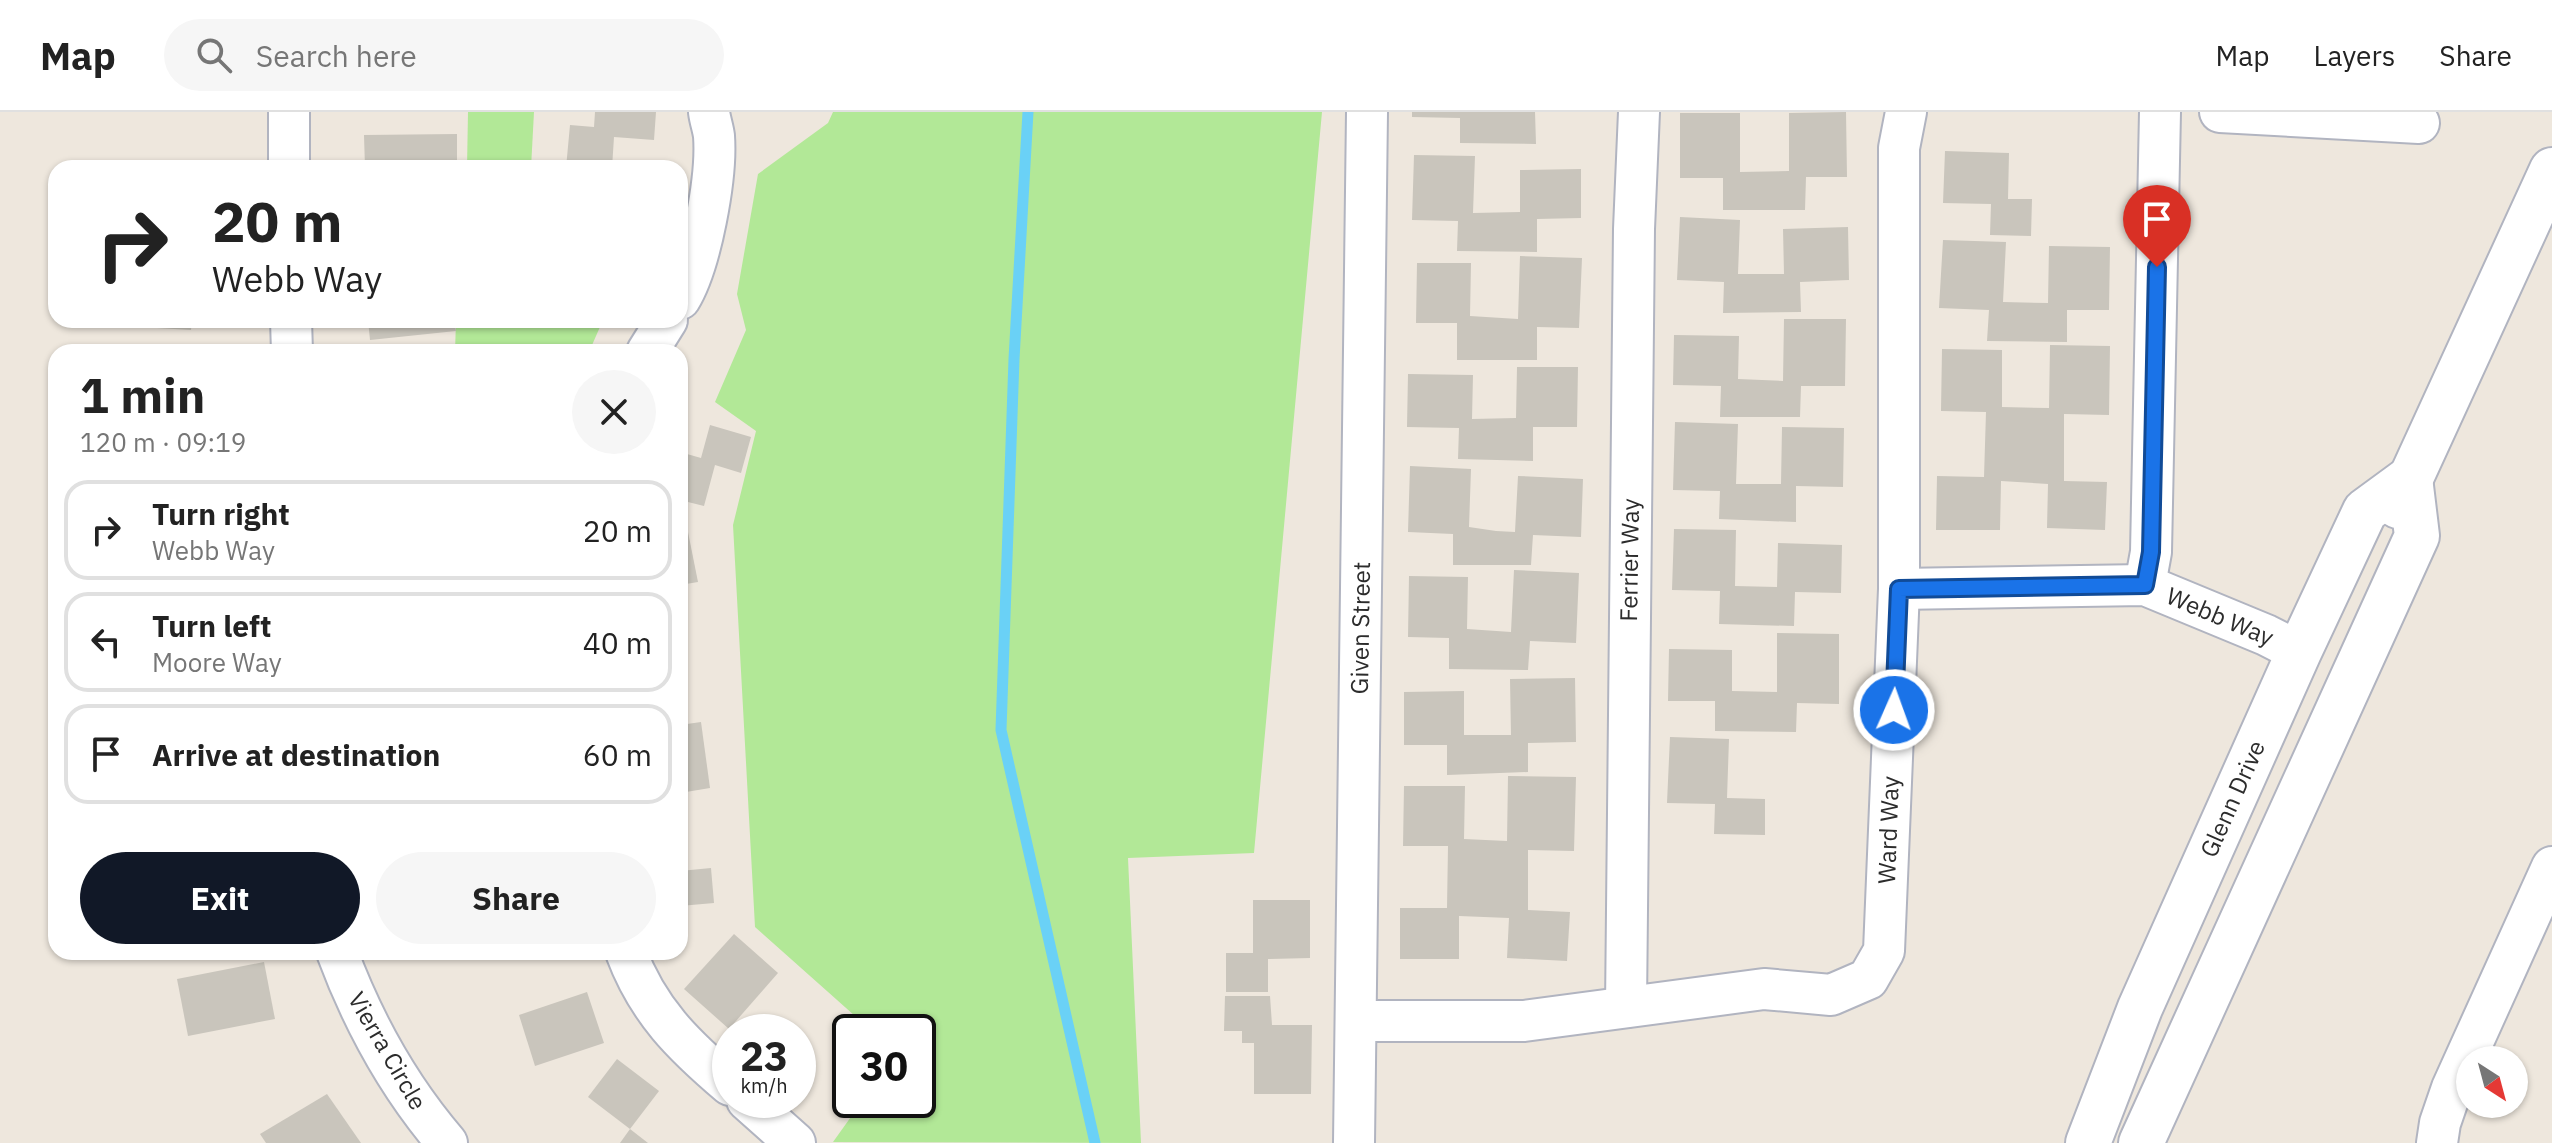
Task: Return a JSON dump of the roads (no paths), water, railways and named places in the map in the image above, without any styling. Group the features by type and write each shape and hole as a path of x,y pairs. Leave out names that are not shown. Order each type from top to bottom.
{"street":[{"path":"289,112 289,160"},
{"path":"688,286 710,202 714,137 709,112"},
{"name":"Given Street","path":"1354,1143 1367,112"},
{"name":"Ferrier Way","path":"1626,1007 1634,229 1639,112"},
{"name":"Ward Way","path":"1356,1021 1524,1021 1764,989 1831,995 1868,979 1884,951 1899,589 1899,148 1906,112"},
{"path":"2145,585 2151,552 2160,112"},
{"path":"2220,112 2419,123"},
{"path":"2299,652 2326,655 2341,638 2410,478 2552,170"},
{"path":"2141,1143 2417,536 2410,478"},
{"name":"Webb Way","path":"1899,589 2145,585 2266,635 2299,652"},
{"name":"Glenn Drive","path":"2088,1143 2140,1008 2299,652"},
{"path":"2437,1143 2452,1088 2552,867"},
{"name":"Vierra Circle","path":"340,960 354,999 386,1059 447,1143"},
{"path":"630,960 654,1009 683,1045 712,1070"},
{"path":"767,1118 795,1143"}],"waterway":[{"path":"1028,112 1014,359 1001,730 1095,1143"}]}
